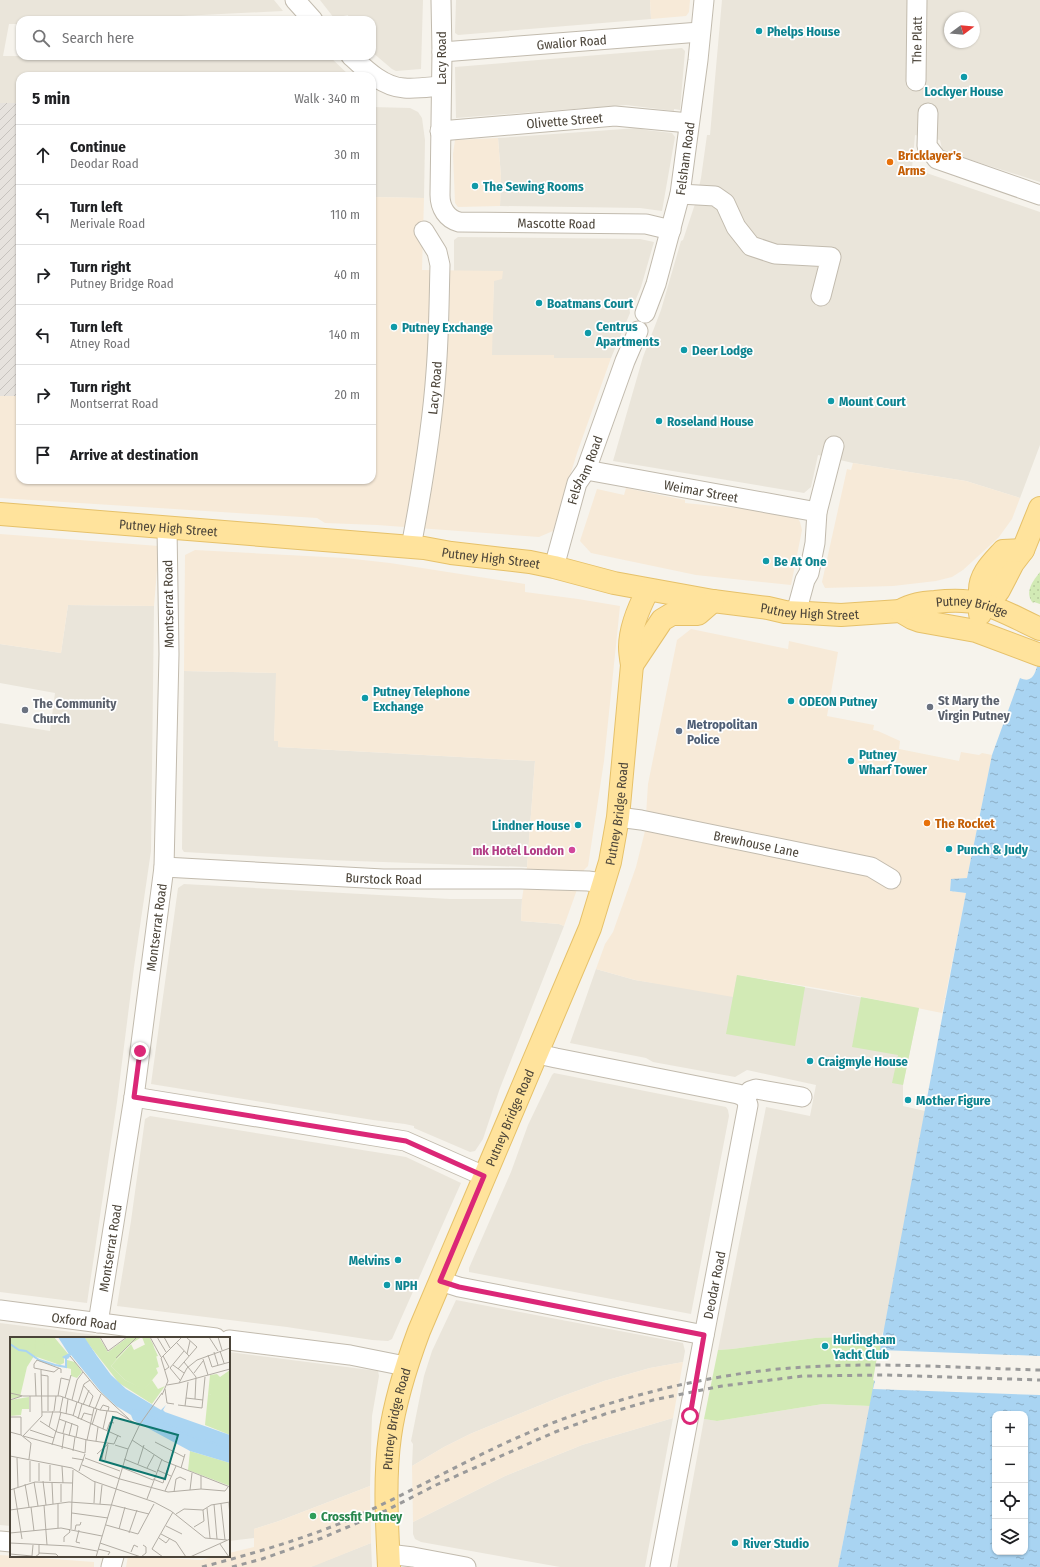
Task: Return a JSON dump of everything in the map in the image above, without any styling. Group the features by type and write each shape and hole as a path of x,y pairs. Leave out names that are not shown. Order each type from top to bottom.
{"main road":[{"path":"900,611 920,621 976,631 982,603 996,594 1013,563 1023,550 1040,508"},
{"name":"Putney High Street","path":"0,514 411,546 530,562 601,580 713,602 796,612 841,615 900,611"},
{"path":"1023,550 1021,574 1014,593 1012,611 1027,623"},
{"name":"Putney Bridge Road","path":"389,1561 387,1466 393,1417 406,1366 484,1176 538,1054 590,928 613,847 618,817 632,665 630,647 638,609 648,590"},
{"name":"Putney Bridge","path":"900,611 915,604 949,600 982,603 1027,623"},
{"name":"Putney Bridge Road","path":"632,665 662,620 672,614 698,614 713,602"},
{"name":"Putney Bridge","path":"976,631 1040,655"}],"street":[{"path":"295,0 307,16"},
{"name":"Lacy Road","path":"441,0 442,52 440,199 444,212"},
{"name":"Felsham Road","path":"645,313 656,284 680,194 704,0"},
{"name":"The Platt","path":"916,81 917,0"},
{"name":"Gwalior Road","path":"442,52 700,32"},
{"path":"355,60 366,72"},
{"path":"377,86 404,88 441,86"},
{"path":"928,113 927,146 938,159 1040,195"},
{"name":"Olivette Street","path":"440,131 615,116 689,123"},
{"path":"680,194 715,196 725,203 736,227 751,246 775,254 831,257 821,296"},
{"name":"Mascotte Road","path":"444,212 451,219 459,222 646,224 671,230"},
{"name":"Lacy Road","path":"411,546 428,443 436,372 438,337 440,265 437,252 424,231"},
{"name":"Felsham Road","path":"554,567 577,483 586,470 625,361 638,331"},
{"path":"796,612 805,580 809,573 815,543 817,512 834,446"},
{"name":"Weimar Street","path":"586,470 817,512"},
{"name":"Montserrat Road","path":"98,1322 134,1097 164,867 169,654 167,528"},
{"name":"Brewhouse Lane","path":"618,817 641,820 871,867 891,879"},
{"name":"Burstock Road","path":"164,867 383,879 521,879 588,881 603,883"},
{"path":"538,1054 738,1094 745,1097 756,1089 802,1097"},
{"path":"134,1097 406,1141 484,1176"},
{"name":"Deodar Road","path":"660,1567 745,1126 748,1105 745,1097"},
{"path":"440,1281 459,1287 704,1335"},
{"name":"Oxford Road","path":"0,1310 98,1322 142,1333 201,1337"},
{"path":"230,1340 350,1355 406,1366"},
{"path":"0,1541 10,1542"},
{"path":"111,1567 114,1557"},
{"path":"389,1561 413,1557 466,1567"}],"shaded area":[{"path":"0,0 274,0 283,11 182,16 16,16 16,24 9,24 3,56 16,56 16,60 333,60 346,72 16,72 16,103 0,103"},
{"path":"320,0 423,0 421,69 396,71 376,55 376,16 332,16"},
{"path":"456,0 650,0 651,19 458,35 455,33"},
{"path":"650,0 690,0 689,12 686,16 651,19"},
{"path":"722,0 1040,0 1040,182 949,153 942,149 940,140 915,135 912,168 1040,212 1040,445 1020,498 966,481 853,463 818,455 811,487 804,493 613,461 643,357 661,310 681,241 683,240 695,204 701,178 707,135 710,135"},
{"path":"682,48 685,51 680,110 674,109 674,111 626,105 456,118 455,67"},
{"path":"0,103 16,103 16,396 0,396"},
{"path":"376,107 410,108 418,112 422,118 425,140 424,198 376,197"},
{"path":"638,128 672,133 675,137 662,211 640,208 500,206 501,177 498,138"},
{"path":"498,138 501,177 500,206 458,207 455,203 453,154 455,140"},
{"path":"376,197 424,198 422,270 503,271 502,279 494,281 492,355 554,355 554,358 611,358 577,453 553,531 539,537 377,525 325,523 317,518 0,498 0,396 16,396 16,484 376,484"},
{"path":"458,237 640,239 654,242 641,287 633,306 629,306 630,313 611,358 554,358 554,355 491,355 494,280 502,271 454,271 454,240"},
{"path":"853,463 966,481 1020,498 1012,519 999,537 963,570 952,577 936,581 893,586 825,588 822,582 847,469 851,470"},
{"path":"626,488 685,500 685,503 764,511 796,516 800,522 802,530 791,585 696,575 591,553 580,541 597,489 624,495"},
{"path":"0,534 159,546 154,606 68,605 61,653 0,644"},
{"path":"195,550 345,558 390,563 525,584 525,592 620,606 604,761 588,866 584,870 564,926 559,924 521,921 522,899 527,867 535,761 278,747 278,741 274,741 276,673 184,671 185,555"},
{"path":"68,605 154,606 151,851 134,967 117,1102 87,1303 0,1292 0,723 50,731 55,693 0,683 0,644 61,653"},
{"path":"691,629 788,649 789,641 838,652 827,716 874,725 873,730 900,741 899,749 959,761 961,752 979,755 982,753 992,755 967,878 951,880 950,891 966,893 942,1013 823,989 737,975 733,997 635,980 596,969 605,944 613,932 636,867 645,831 648,784 677,640"},
{"path":"184,671 277,673 274,741 278,741 278,747 535,761 527,867 327,860 184,852 182,849"},
{"path":"184,884 450,899 522,899 521,921 559,924 564,926 500,1088 483,1139 475,1151 470,1152 414,1128 414,1126 405,1124 151,1084 178,888"},
{"path":"596,969 635,980 661,984 737,975 919,1008 903,1085 903,1106 925,1111 886,1324 881,1337 815,1338 718,1350 766,1107 810,1116 816,1085 747,1070 735,1077 653,1062 646,1058 570,1043"},
{"path":"554,1073 726,1107 728,1110 729,1116 691,1314 469,1272 469,1268 511,1172 528,1125"},
{"path":"150,1116 406,1157 461,1183 392,1339 388,1341 372,1340 287,1327 117,1306 131,1221 145,1119"},
{"path":"456,1300 683,1343 685,1351 683,1362 650,1368 604,1381 560,1397 470,1434 412,1466 413,1444 411,1441 424,1376 432,1351"},
{"path":"0,1323 112,1337 10,1337 10,1526 0,1525"},
{"path":"230,1352 378,1371 379,1376 372,1416 370,1486 254,1529 254,1538 230,1541"},
{"path":"683,1362 673,1418 582,1445 505,1476 413,1522 412,1466 444,1447 470,1434 560,1397 604,1381 650,1368"},
{"path":"823,1404 870,1406 838,1567 677,1567 704,1419 717,1421"},
{"path":"673,1418 645,1567 560,1567 421,1542 415,1539 413,1534 413,1522 505,1476 582,1445"},
{"path":"370,1486 371,1543 314,1566 126,1567 128,1557 201,1560 213,1557 230,1557 230,1553 254,1547 254,1529"},
{"path":"371,1543 372,1567 310,1567 348,1552"},
{"path":"0,1555 10,1556 10,1557 94,1562 94,1567 0,1567"}],"green space":[{"path":"1040,572 1040,604 1033,603 1030,599 1029,591"},
{"path":"737,975 805,987 795,1046 726,1034"},
{"path":"861,997 919,1008 903,1085 892,1083 898,1055 852,1047"},
{"path":"881,1337 882,1341 870,1406 823,1404 717,1421 704,1419 718,1350 815,1338"}],"water":[{"path":"1040,657 1040,1567 838,1567 966,893 950,891 951,879 967,878 992,755 1020,678 1025,680 1029,679 1036,670"}],"pier":[{"path":"880,1350 1040,1356 1040,1395 873,1389 877,1357 879,1357"}],"railway":[{"path":"202,1567 257,1552 348,1520 400,1496 502,1444 555,1422 615,1402 679,1385 744,1373 807,1367 895,1365 1040,1370"},
{"path":"232,1567 262,1559 322,1538 385,1511 436,1485 555,1432 605,1414 653,1400 722,1386 803,1376 886,1375 1040,1380"}],"place":[{"name":"Phelps House","path":"759,31"},
{"name":"Lockyer House","path":"964,77"},
{"name":"Bricklayer's Arms","path":"890,162"},
{"name":"The Sewing Rooms","path":"475,186"},
{"name":"Boatmans Court","path":"539,303"},
{"name":"Putney Exchange","path":"394,327"},
{"name":"Centrus Apartments","path":"588,333"},
{"name":"Deer Lodge","path":"684,350"},
{"name":"Mount Court","path":"831,401"},
{"name":"Roseland House","path":"659,421"},
{"name":"Be At One","path":"766,561"},
{"name":"Putney Telephone Exchange","path":"365,698"},
{"name":"ODEON Putney","path":"791,701"},
{"name":"St Mary the Virgin Putney","path":"930,707"},
{"name":"The Community Church","path":"25,710"},
{"name":"Metropolitan Police","path":"679,731"},
{"name":"Putney Wharf Tower","path":"851,761"},
{"name":"The Rocket","path":"927,823"},
{"name":"Lindner House","path":"578,825"},
{"name":"Punch & Judy","path":"949,849"},
{"name":"mk Hotel London","path":"572,850"},
{"name":"Craigmyle House","path":"810,1061"},
{"name":"Mother Figure","path":"908,1100"},
{"name":"Melvins","path":"398,1260"},
{"name":"NPH","path":"387,1285"},
{"name":"Hurlingham Yacht Club","path":"825,1346"},
{"name":"Crossfit Putney","path":"313,1516"},
{"name":"River Studio","path":"735,1543"}],"route":[{"path":"140,1051 134,1097 384,1136 406,1141 421,1147 484,1176 440,1281 459,1287 522,1298 704,1335 690,1416"}]}
